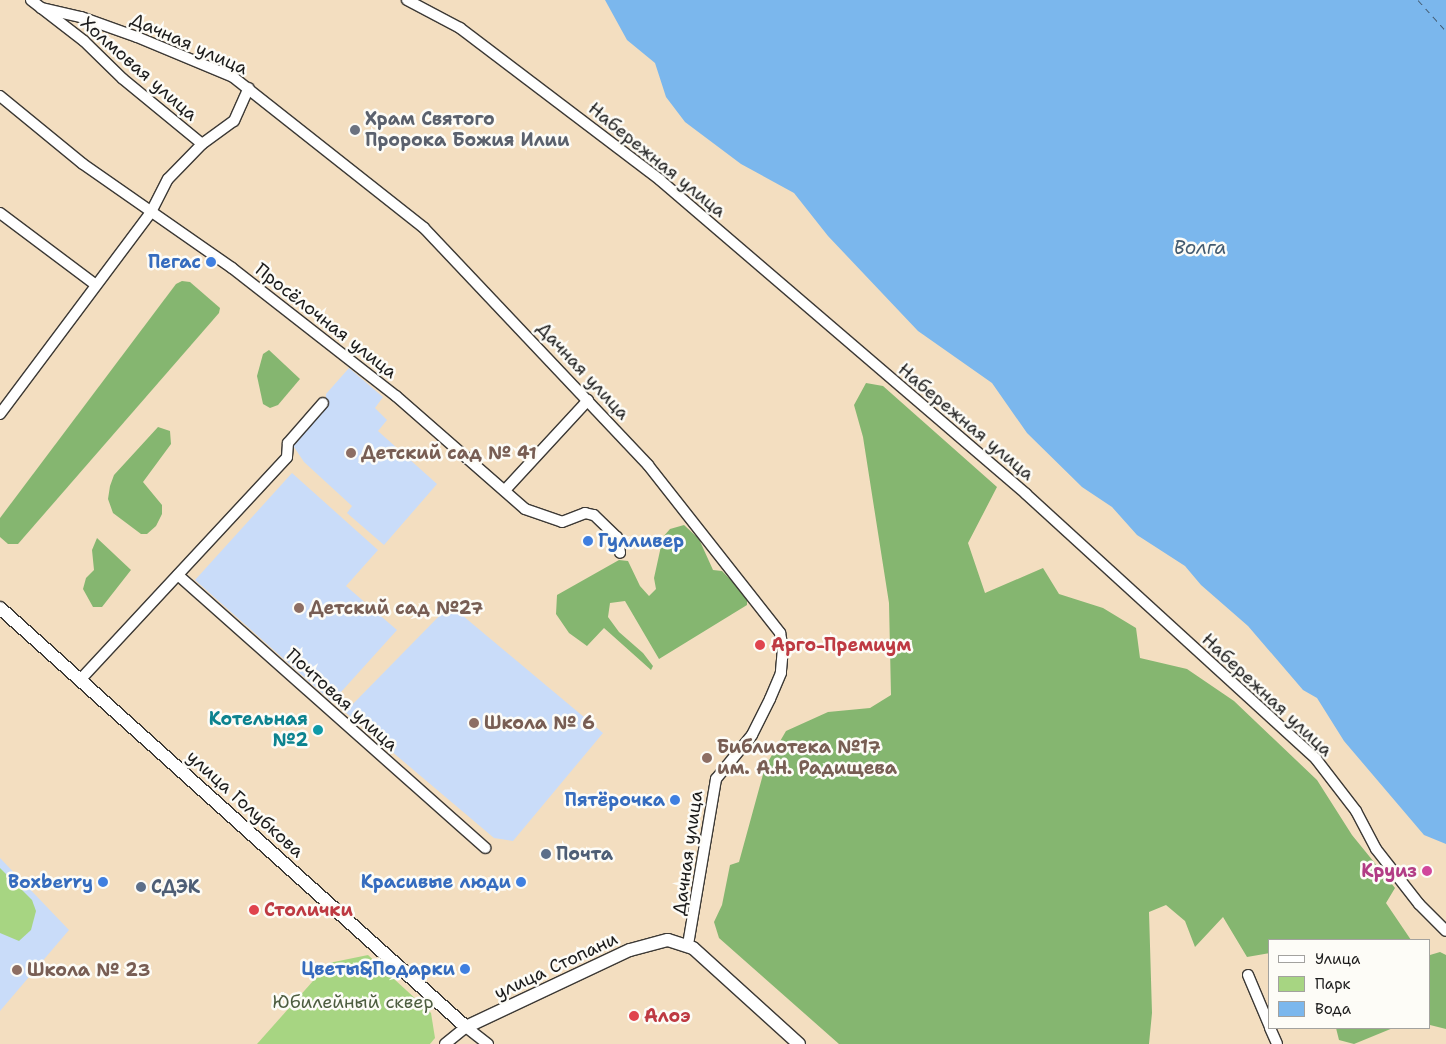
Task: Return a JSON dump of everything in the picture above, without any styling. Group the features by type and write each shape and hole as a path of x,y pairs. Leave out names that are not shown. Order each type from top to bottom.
{"main road":[{"name":"улица Голубкова","path":"0,608 466,1027"},
{"name":"улица Стопани","path":"466,1027 645,944 668,940 688,945"},
{"path":"688,945 799,1044"}],"street":[{"name":"Холмовая улица","path":"31,0 84,41 124,79 202,144"},
{"name":"Набережная улица","path":"407,0 460,28 660,180 1034,501 1316,759 1356,811 1376,850 1419,904 1446,931"},
{"name":"Дачная улица","path":"41,8 81,17 137,37 233,78 249,88 314,144 424,228 588,400 690,516 780,633 783,648 781,673 752,735 716,779 688,945"},
{"path":"0,414 151,212 168,179 202,144 234,121 249,88"},
{"name":"Просёлочная улица","path":"0,96 82,164 232,268 396,396 506,489 525,509 547,519 562,522 586,513 594,515 617,537 620,553"},
{"path":"0,213 96,285"},
{"path":"506,489 588,400"},
{"path":"80,680 287,457 288,443 323,403"},
{"name":"Почтовая улица","path":"178,575 485,848"},
{"path":"1248,975 1268,1022"},
{"path":"466,1027 488,1044"},
{"name":"улица Стопани","path":"445,1044 466,1027"},
{"path":"1271,1029 1277,1044"}],"shaded area":[{"name":"Детский сад № 41","path":"349,368 383,397 375,408 387,420 378,431 437,484 384,545 347,513 352,506 304,462 292,444 326,406 326,394"},
{"name":"Детский сад №27","path":"292,473 378,550 346,586 397,630 332,702 195,580"},
{"name":"Школа № 6","path":"450,605 603,733 513,841 494,838 345,712"},
{"name":"Школа № 23","path":"0,858 69,930 0,1011"}],"green space":[{"path":"182,281 190,282 220,308 219,313 18,544 8,544 0,537 0,518 176,284"},
{"path":"269,350 300,379 278,405 270,408 263,404 257,376 263,354"},
{"path":"866,383 883,386 997,487 968,543 985,593 1043,568 1059,594 1103,608 1136,628 1140,658 1187,669 1234,701 1317,780 1352,835 1395,888 1386,903 1410,939 1268,939 1268,953 1247,957 1223,917 1195,947 1185,921 1166,905 1149,912 1152,1013 1149,1044 839,1044 719,938 714,922 722,905 730,865 739,862 765,767 786,731 828,712 870,708 891,695 889,603 863,437 854,405"},
{"path":"158,427 170,431 171,444 143,482 162,505 162,514 156,526 147,534 141,534 113,513 108,499 110,486 114,475"},
{"path":"684,525 699,539 713,570 722,571 733,582 747,597 747,605 659,659 625,601 610,603 608,617 619,632 643,653 653,666 651,670 604,628 587,646 569,633 556,614 557,595 619,560 628,561 640,586 649,596 656,589 654,578 663,537 670,529"},
{"path":"97,538 131,570 102,607 93,607 83,589 86,578 94,570 92,550"},
{"path":"0,868 32,900 36,911 31,930 19,941 0,933"},
{"path":"1440,952 1446,955 1446,1029 1431,1025 1431,955"},
{"name":"Юбилейный сквер","path":"368,955 431,1013 435,1038 430,1044 257,1044 329,963"},
{"path":"1336,1029 1391,1029 1354,1044 1339,1040"}],"water":[{"name":"Волга","path":"605,0 1446,0 1446,844 1424,835 1344,741 1317,698 1303,690 1248,626 1201,585 1185,566 1137,535 1112,507 1082,487 1027,433 992,383 918,331 828,236 794,193 741,164 685,122 666,97 655,63 627,40"}],"ferry route":[{"path":"1418,0 1446,31"}],"place":[{"name":"Храм Святого Пророка Божия Илии","path":"355,130"},
{"name":"Пегас","path":"211,262"},
{"name":"Детский сад № 41","path":"351,453"},
{"name":"Гулливер","path":"588,541"},
{"name":"Детский сад №27","path":"299,608"},
{"name":"Арго-Премиум","path":"760,645"},
{"name":"Школа № 6","path":"474,723"},
{"name":"Котельная №2","path":"318,730"},
{"name":"Библиотека №17 им. А.Н. Радищева","path":"707,758"},
{"name":"Пятёрочка","path":"675,800"},
{"name":"Почта","path":"546,854"},
{"name":"Круиз","path":"1427,871"},
{"name":"Boxberry","path":"103,882"},
{"name":"Красивые люди","path":"521,882"},
{"name":"СДЭК","path":"141,887"},
{"name":"Столички","path":"254,910"},
{"name":"Цветы&Подарки","path":"465,969"},
{"name":"Школа № 23","path":"17,970"},
{"name":"Алоэ","path":"634,1016"}]}
